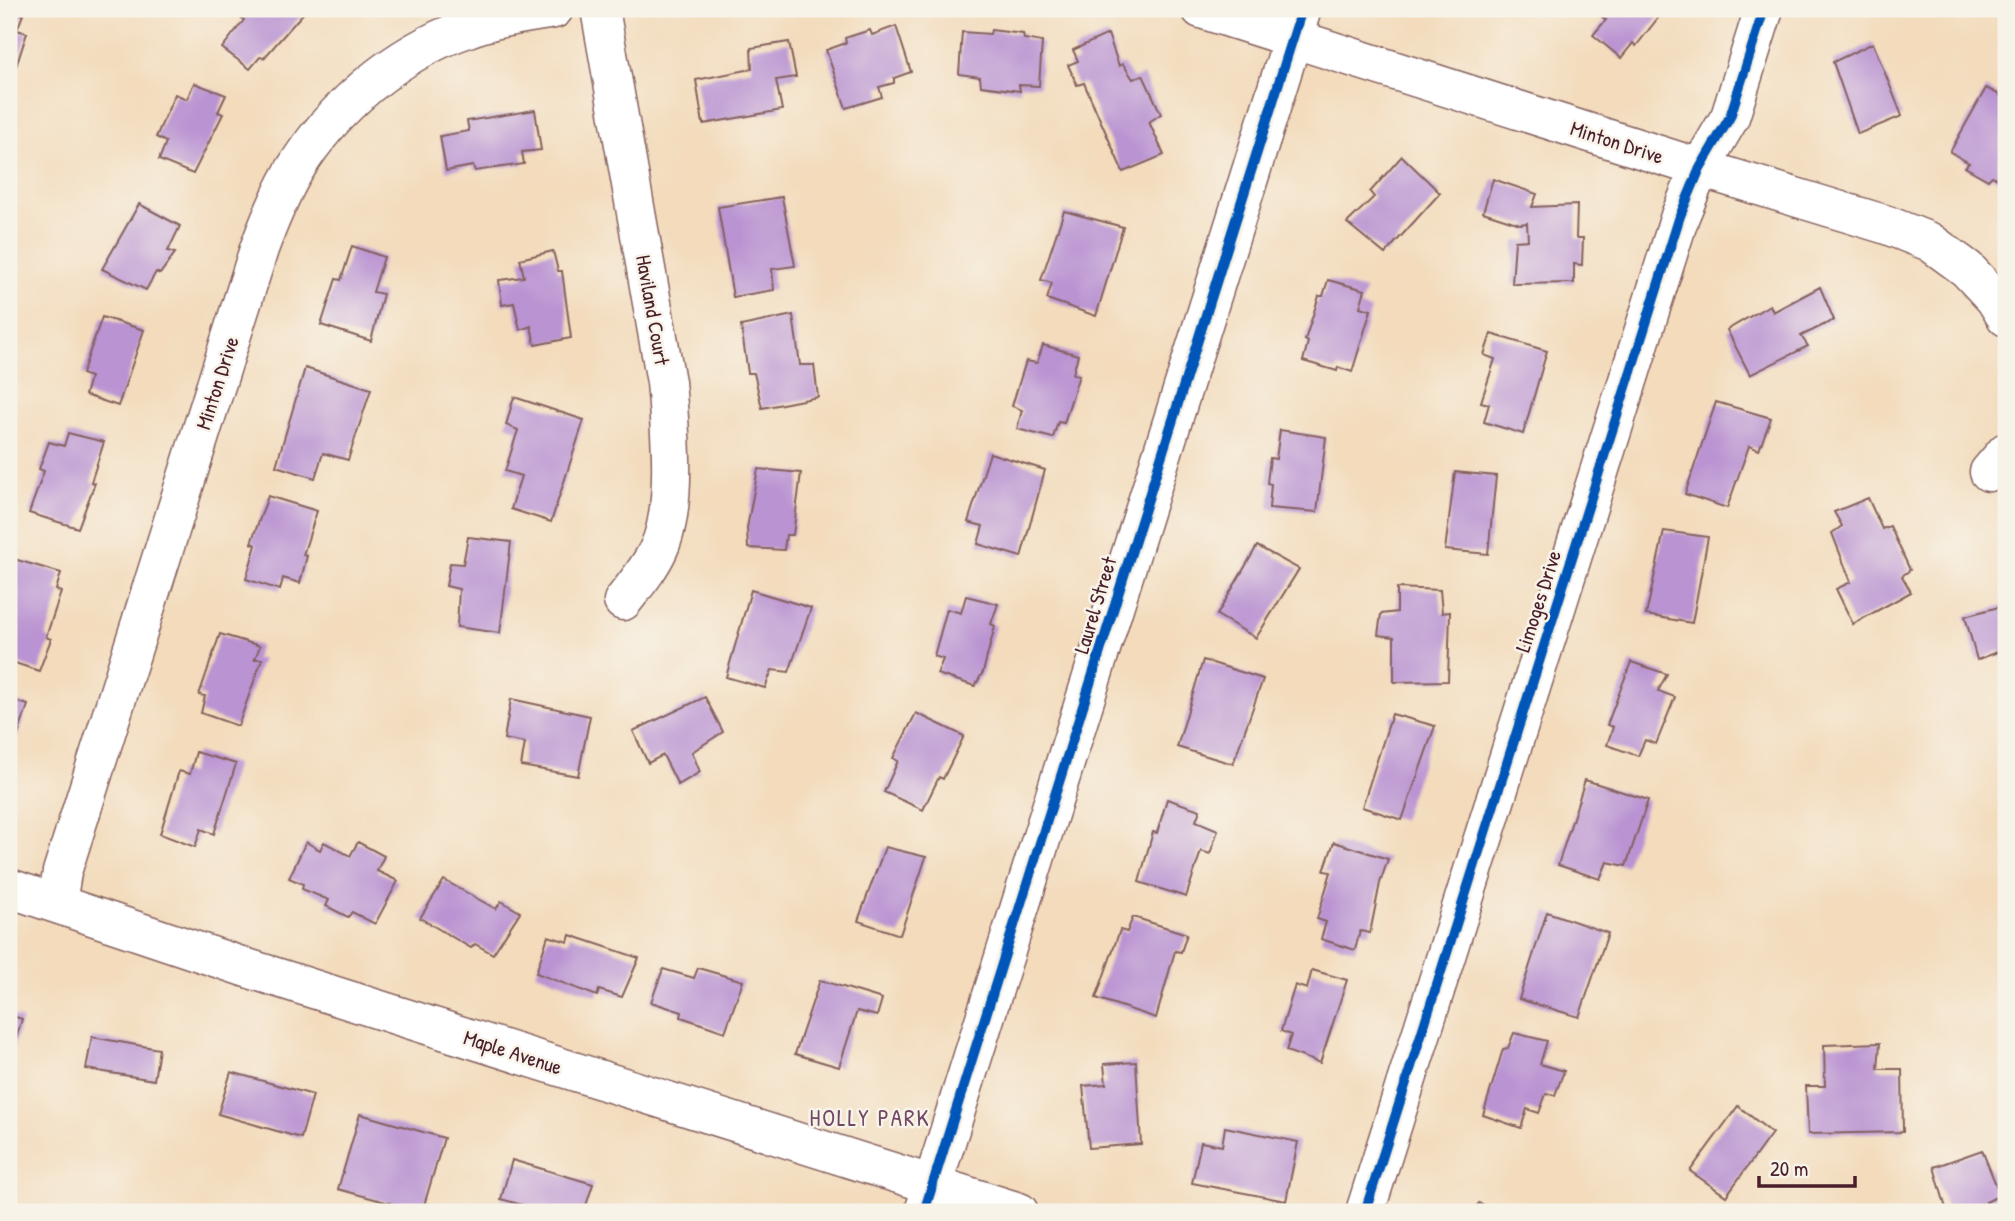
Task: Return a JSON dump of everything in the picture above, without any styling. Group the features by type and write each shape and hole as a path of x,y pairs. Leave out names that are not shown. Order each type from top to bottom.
{"street":[{"name":"Minton Drive","path":"57,903 62,872 259,249 275,207 295,170 317,137 348,103 383,74 428,45 464,29 497,19 554,9"},
{"name":"Haviland Court","path":"600,9 666,382 670,423 667,516 660,545 646,572 623,601"},
{"name":"Minton Drive","path":"1201,9 1297,23 1700,168 1887,225 1930,242 1967,269 1995,299 2006,317"},
{"name":"Limoges Drive","path":"1364,1212 1680,216 1700,168 1730,117 1764,9"},
{"name":"Laurel Street","path":"928,1199 1297,23"},
{"name":"Maple Avenue","path":"9,888 928,1199 1019,1212"}],"building":[{"path":"9,9 24,12 17,30 27,33 9,88"},
{"path":"307,9 264,58 260,57 250,69 222,48 244,20 233,11"},
{"path":"1601,9 1665,9 1636,46 1633,43 1621,58 1593,35 1606,20 1597,13"},
{"path":"896,26 911,72 894,78 894,83 879,87 882,97 846,108 826,50 846,43 845,38 870,30 872,35"},
{"path":"991,30 1023,34 1024,39 1042,42 1039,86 1019,85 1020,91 981,86 980,77 959,74 962,32 990,34"},
{"path":"1108,34 1119,66 1123,64 1133,79 1143,75 1161,114 1149,122 1164,155 1123,172 1084,83 1077,85 1068,65 1078,61 1073,50"},
{"path":"789,42 796,77 776,80 782,110 703,124 696,80 752,69 751,48"},
{"path":"1873,43 1902,116 1858,134 1833,62"},
{"path":"194,83 226,95 218,112 223,114 193,174 159,160 166,142 156,137 175,94 187,99"},
{"path":"1986,88 2006,98 2006,184 1992,176 1988,180 1965,167 1969,163 1950,152"},
{"path":"535,110 541,150 522,152 524,164 475,171 473,166 446,171 440,136 469,131 467,121"},
{"path":"1402,156 1440,193 1385,254 1347,223 1374,197 1370,192"},
{"path":"1493,179 1537,194 1532,207 1577,205 1576,238 1583,238 1582,265 1574,264 1574,283 1512,284 1515,241 1528,240 1527,223 1520,224 1483,212"},
{"path":"782,197 795,266 772,269 774,290 733,297 718,207"},
{"path":"139,204 180,226 168,251 175,253 160,274 156,272 146,290 102,269"},
{"path":"1064,211 1123,227 1096,316 1047,299 1052,283 1041,280"},
{"path":"352,246 384,257 373,292 383,294 371,341 321,325 336,279 341,280"},
{"path":"553,251 558,271 562,271 571,338 535,345 531,326 520,330 514,303 502,305 499,280 524,277 520,259"},
{"path":"1328,280 1365,290 1360,307 1371,310 1352,372 1338,367 1337,371 1303,361 1308,342 1305,340 1319,296 1323,296"},
{"path":"1820,287 1834,320 1801,336 1808,346 1750,375 1727,330 1770,305 1773,312"},
{"path":"793,315 800,365 814,365 818,397 762,408 754,373 748,373 741,326"},
{"path":"102,317 144,330 118,406 85,395 90,377 82,374"},
{"path":"1491,334 1547,351 1523,434 1484,422 1489,404 1481,402 1495,359 1484,355"},
{"path":"1043,345 1078,355 1073,374 1079,375 1064,423 1058,422 1053,438 1017,429 1022,410 1012,406 1026,361 1037,363"},
{"path":"305,368 371,389 348,460 323,453 315,478 276,466"},
{"path":"514,397 584,420 551,522 511,509 521,476 505,471 518,430 506,425"},
{"path":"1716,402 1771,418 1759,450 1749,446 1727,508 1685,494"},
{"path":"1280,430 1326,437 1317,512 1269,508 1271,484 1267,483 1270,458 1276,459"},
{"path":"68,433 104,442 91,482 95,483 78,528 29,513 44,471 39,469 49,442 64,446"},
{"path":"990,453 1045,470 1021,557 978,544 983,526 968,522"},
{"path":"758,469 801,473 793,535 786,535 784,550 748,548 747,528"},
{"path":"1455,472 1496,476 1488,554 1445,550"},
{"path":"268,496 317,511 303,555 307,556 300,583 283,578 280,590 246,579 256,545 251,543"},
{"path":"1868,498 1882,529 1890,526 1910,570 1902,576 1911,592 1853,624 1836,589 1851,582 1832,533 1842,526 1834,512"},
{"path":"1664,531 1708,537 1692,623 1646,615"},
{"path":"468,537 511,542 500,633 457,627 459,589 446,586 450,563 463,564"},
{"path":"1257,546 1299,569 1256,638 1217,615"},
{"path":"14,559 61,573 56,590 61,592 46,637 51,639 39,671 9,661 9,576"},
{"path":"1397,588 1440,590 1442,613 1450,612 1448,681 1394,682 1394,637 1378,635 1381,614 1397,612"},
{"path":"751,590 811,608 789,672 772,670 765,688 726,677"},
{"path":"966,596 998,604 991,624 995,626 983,672 975,686 937,674 943,659 934,656 947,609 961,613"},
{"path":"2006,605 2006,659 2003,660 2000,651 1977,660 1965,616"},
{"path":"220,634 260,646 255,659 262,659 238,726 201,713 205,696 199,695"},
{"path":"1203,660 1263,679 1233,764 1177,747"},
{"path":"1631,662 1667,674 1658,691 1675,697 1656,744 1645,740 1638,756 1607,745 1613,727 1607,725"},
{"path":"705,697 723,732 692,752 700,772 678,785 663,755 648,763 633,731"},
{"path":"9,699 28,705 9,762"},
{"path":"511,699 590,716 578,776 521,766 525,743 504,739"},
{"path":"916,713 964,736 943,779 939,777 923,810 884,792 898,761 893,758"},
{"path":"1392,714 1435,726 1402,820 1362,807"},
{"path":"196,752 236,764 214,834 201,829 195,847 160,834 179,771 190,774"},
{"path":"1585,780 1648,800 1626,866 1607,862 1600,879 1558,865"},
{"path":"1167,799 1200,810 1196,821 1218,830 1210,854 1201,851 1186,897 1139,882 1153,832 1157,833"},
{"path":"306,842 320,850 324,842 350,856 358,842 384,856 377,871 398,881 375,924 352,912 348,917 326,906 329,900 302,889 303,884 289,878"},
{"path":"1334,842 1388,859 1380,883 1370,933 1360,931 1355,950 1321,939 1326,922 1317,919 1331,872 1324,871"},
{"path":"885,847 926,857 900,935 858,921"},
{"path":"444,880 496,909 501,901 520,912 493,954 475,944 471,948 420,918"},
{"path":"1547,912 1608,933 1579,1017 1519,999"},
{"path":"1133,917 1187,934 1181,952 1175,951 1156,1018 1096,998 1120,930 1127,932"},
{"path":"570,935 639,958 622,997 599,990 597,996 536,973 548,936 568,942"},
{"path":"698,968 743,981 725,1032 681,1017 682,1012 651,1002 663,969 694,978"},
{"path":"1312,970 1347,980 1320,1063 1286,1051 1291,1035 1281,1031 1295,985 1307,989"},
{"path":"820,980 882,999 877,1016 857,1011 839,1067 795,1054"},
{"path":"9,1015 22,1019 9,1061"},
{"path":"1514,1033 1547,1041 1540,1064 1564,1071 1555,1095 1546,1094 1539,1113 1527,1109 1521,1128 1483,1115 1503,1049 1508,1048"},
{"path":"92,1037 159,1049 154,1080 86,1069"},
{"path":"1880,1043 1878,1069 1902,1069 1903,1132 1808,1134 1806,1086 1825,1086 1824,1045"},
{"path":"1136,1062 1141,1144 1089,1148 1083,1086 1106,1084 1104,1064"},
{"path":"231,1072 313,1095 301,1138 218,1114"},
{"path":"1738,1106 1772,1133 1726,1196 1690,1171"},
{"path":"360,1114 444,1138 422,1212 338,1189"},
{"path":"1225,1127 1298,1142 1286,1201 1192,1183 1201,1142 1222,1146"},
{"path":"1982,1150 2000,1195 1986,1202 1991,1212 1947,1212 1934,1167"},
{"path":"512,1160 593,1184 584,1212 547,1212 501,1199"},
{"path":"1479,1203 1492,1212 1472,1212"}],"cycle path":[{"path":"924,1212 1302,9"},
{"path":"1365,1212 1680,216 1700,168 1730,117 1764,9"}],"district":[{"name":"HOLLY PARK","path":"870,1117"}]}
